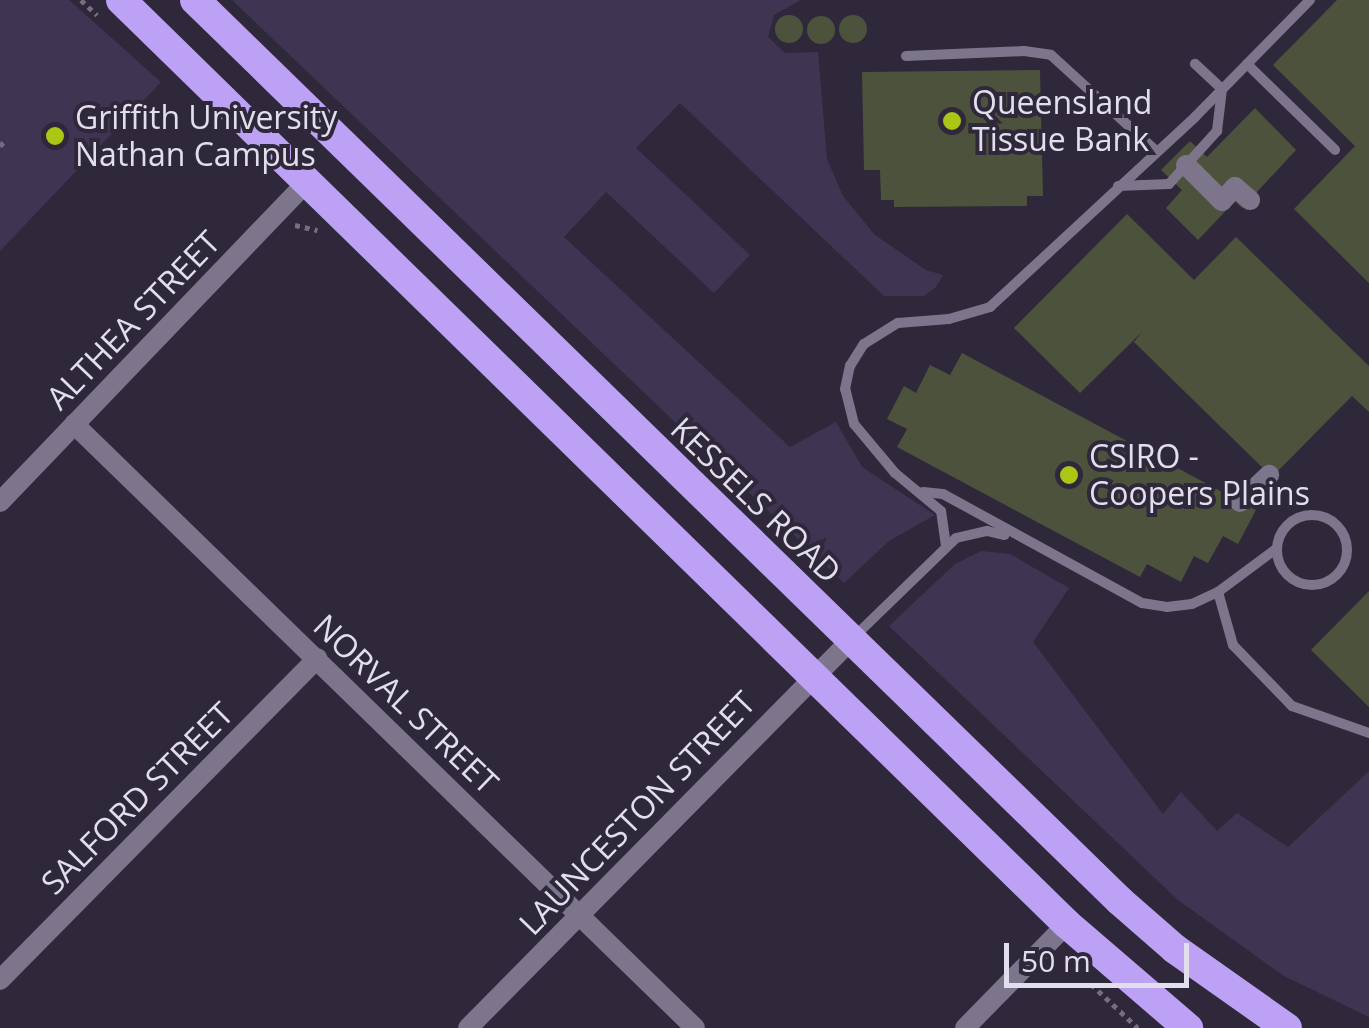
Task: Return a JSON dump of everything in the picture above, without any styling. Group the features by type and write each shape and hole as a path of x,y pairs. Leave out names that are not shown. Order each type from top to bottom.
{"highway":[{"path":"121,0 1067,924 1188,1028"},
{"name":"KESSELS ROAD","path":"195,0 1120,901 1176,949 1287,1028"}],"street":[{"path":"1186,165 1222,201 1235,188 1250,200"},
{"name":"ALTHEA STREET","path":"0,502 308,180"},
{"name":"NORVAL STREET","path":"74,424 695,1028"},
{"path":"1240,502 1269,474"},
{"name":"LAUNCESTON STREET","path":"468,1028 850,642"},
{"name":"SALFORD STREET","path":"0,980 317,658"},
{"path":"965,1028 1067,924"}],"lane":[{"path":"946,546 941,512 895,473 854,424 846,389 850,366 864,344 898,323 949,319 990,307 1222,89 1310,0"},
{"path":"906,56 1024,50 1051,54 1156,151"},
{"path":"1195,64 1222,89"},
{"path":"1247,64 1335,150"},
{"path":"1118,186 1169,184 1216,131 1222,89"},
{"path":"922,492 943,494 1012,536 1142,603 1192,604 1218,592 1276,548 1285,526 1295,519 1319,516 1340,528 1348,551 1332,580 1310,586 1290,578 1278,560 1276,548"},
{"path":"850,642 956,538 988,531 1012,536"},
{"path":"1218,592 1234,644 1292,706 1369,733"}],"path":[{"path":"0,146 6,139"}],"shaded area":[{"name":"Griffith University Nathan Campus","path":"0,0 69,0 161,82 0,251"},
{"path":"232,0 801,0 774,15 768,37 785,53 818,52 827,159 843,196 875,235 926,270 943,275 936,287 924,296 884,296 680,103 636,148 750,255 714,293 606,192 564,237 790,447 836,422 862,467 935,515 889,541 844,583"},
{"path":"981,551 1010,554 1069,588 1033,642 1163,814 1181,792 1217,831 1237,813 1288,847 1369,771 1369,1017 1284,976 1178,900 889,626 955,564"}],"building":[{"path":"1337,0 1369,0 1369,283 1294,209 1355,146 1273,65"},
{"path":"789,15 799,19 803,29 799,39 789,43 779,39 775,29 779,19"},
{"path":"853,15 863,19 867,29 863,39 853,43 843,39 839,29 843,19"},
{"path":"821,16 831,20 835,30 831,40 821,44 811,40 807,30 811,20"},
{"name":"Queensland Tissue Bank","path":"1040,70 1043,196 1027,196 1027,206 894,207 894,200 881,200 880,170 864,170 862,72"},
{"path":"1255,108 1296,150 1242,208 1235,201 1198,240 1166,208 1182,190 1161,170 1190,141 1207,157"},
{"path":"1127,214 1194,280 1236,237 1369,366 1369,412 1352,396 1272,477 1134,342 1142,332 1080,393 1014,328"},
{"name":"CSIRO - Coopers Plains","path":"962,353 1256,510 1238,544 1223,536 1208,563 1194,556 1181,582 1147,564 1140,577 897,447 907,429 887,419 904,386 916,393 930,365 950,375"},
{"path":"1369,591 1369,707 1311,650"}],"place":[{"name":"Queensland Tissue Bank","path":"952,121"},
{"name":"Griffith University Nathan Campus","path":"55,136"},
{"name":"CSIRO - Coopers Plains","path":"1069,475"}]}
